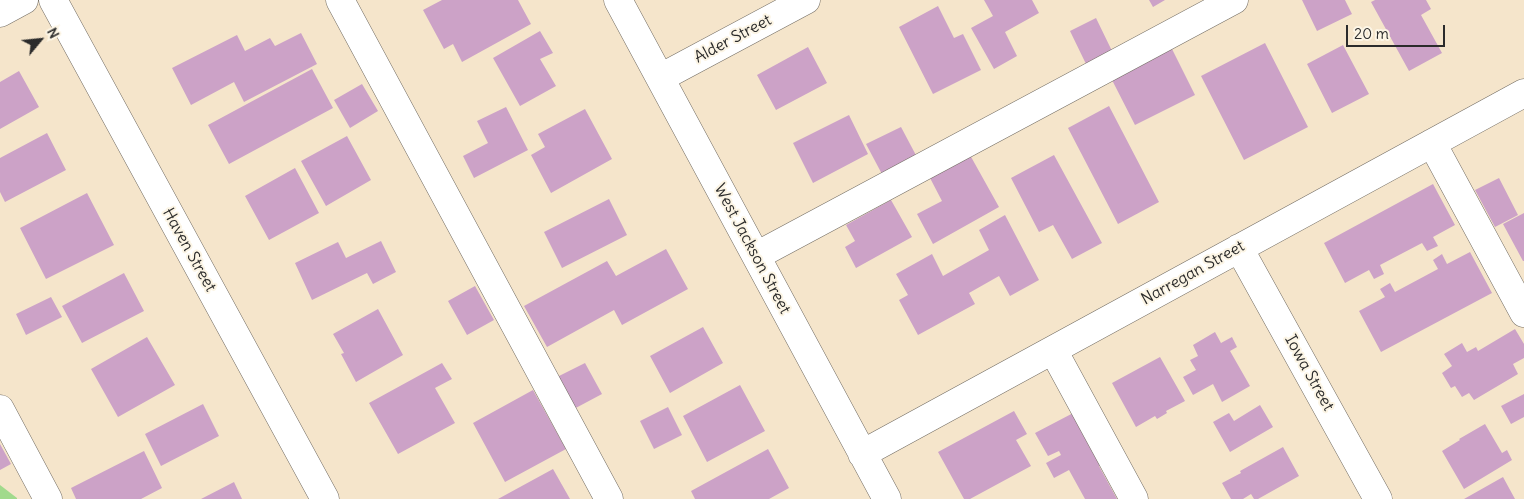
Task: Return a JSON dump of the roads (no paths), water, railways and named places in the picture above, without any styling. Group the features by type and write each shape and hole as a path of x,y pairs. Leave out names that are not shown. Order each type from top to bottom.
{"street":[{"path":"0,13 24,0"},
{"name":"Haven Street","path":"53,0 325,499"},
{"path":"340,0 609,499"},
{"name":"West Jackson Street","path":"618,0 887,499"},
{"name":"Alder Street","path":"660,78 806,0"},
{"path":"756,256 1234,0"},
{"name":"Narregan Street","path":"862,454 1524,93"},
{"path":"1432,142 1524,313"},
{"name":"Iowa Street","path":"1240,248 1378,499"},
{"path":"1053,350 1134,499"},
{"path":"0,409 48,499"}]}
